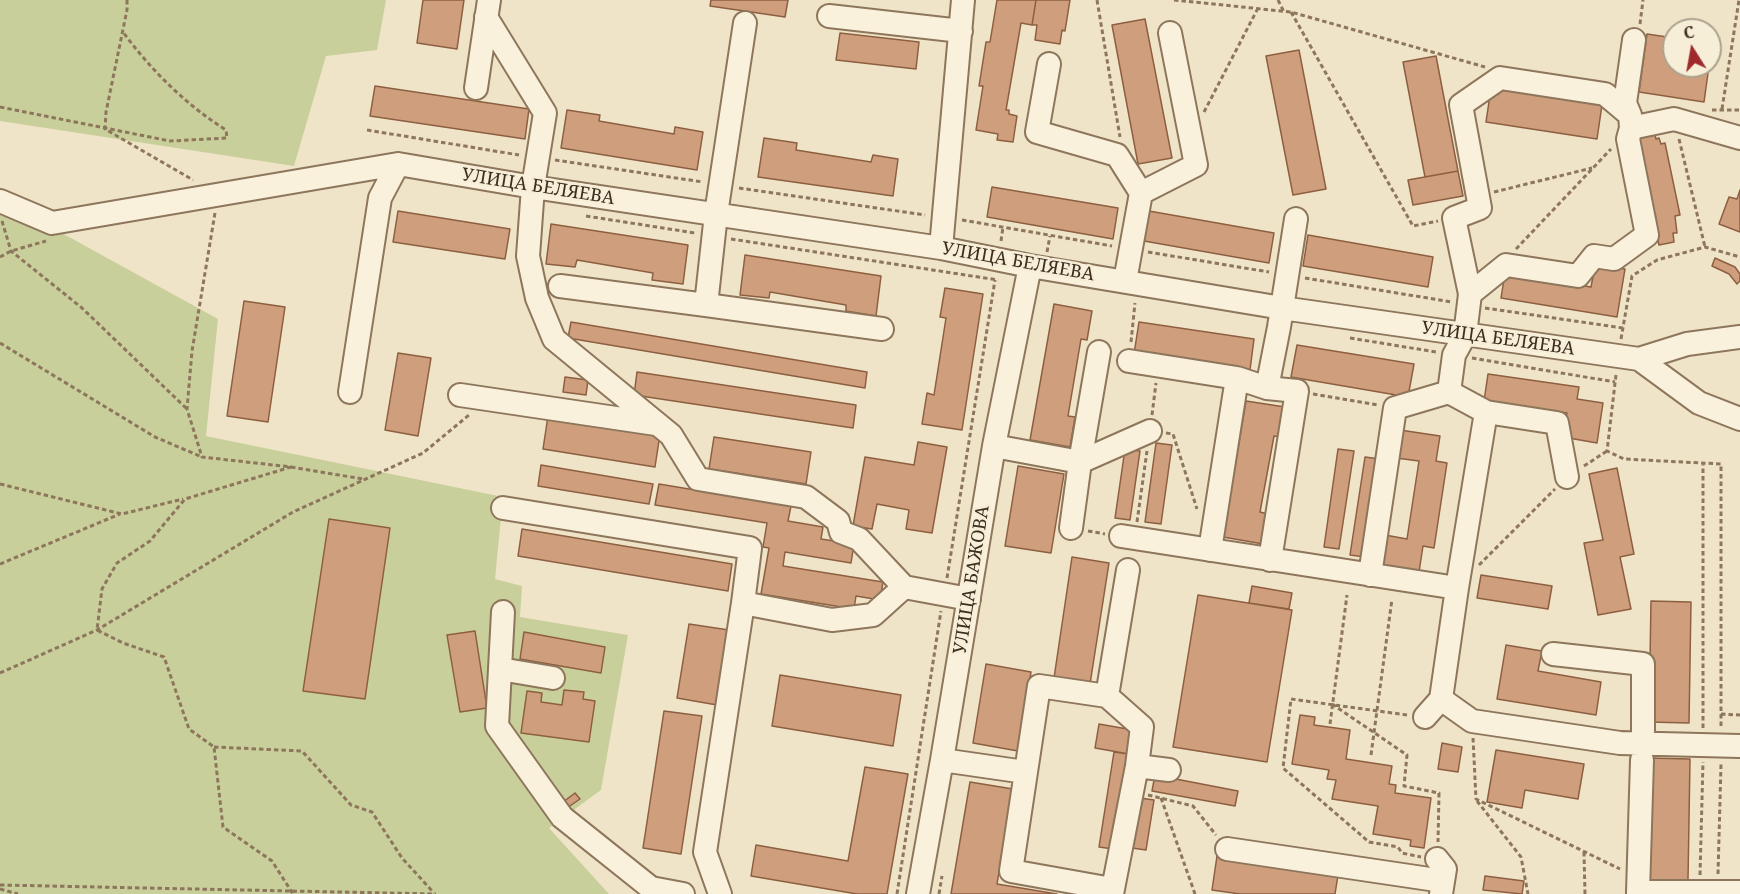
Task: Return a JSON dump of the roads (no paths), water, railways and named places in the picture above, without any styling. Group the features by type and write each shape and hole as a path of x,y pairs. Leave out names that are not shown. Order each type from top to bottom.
{"street":[{"path":"941,248 963,0"},
{"path":"476,88 487,8"},
{"path":"487,8 545,113 533,187 528,256 537,298 554,339 671,435 698,478 806,497 838,522 841,532 859,539 904,587 969,599"},
{"path":"829,15 961,31"},
{"path":"706,305 716,214 745,23"},
{"path":"1141,193 1196,165 1170,33"},
{"path":"1470,300 1506,265 1578,276 1594,256 1614,259 1647,235 1628,139 1631,122 1625,103 1634,39"},
{"path":"1049,64 1037,132 1117,155 1141,193 1125,281"},
{"path":"1449,392 1454,355 1465,335 1470,300 1454,218 1480,208 1461,105 1500,78 1605,94 1631,122"},
{"path":"1631,122 1674,119 1740,138"},
{"path":"350,392 380,198 398,164"},
{"name":"УЛИЦА БЕЛЯЕВА","path":"0,201 52,223 398,164 533,187 941,248 1030,266 1282,308 1628,358 1687,344 1740,337"},
{"path":"1267,388 1296,219"},
{"name":"УЛИЦА БАЖОВА","path":"918,894 994,446 1030,266"},
{"path":"560,286 882,329"},
{"path":"1071,528 1099,352"},
{"name":"УЛИЦА БЕЛЯЕВА","path":"1628,358 1699,403 1740,419"},
{"path":"1129,361 1237,378 1267,388 1297,391 1270,560"},
{"path":"1210,550 1237,378"},
{"path":"1370,575 1395,408 1449,392 1486,412 1557,423 1568,477"},
{"path":"460,395 658,424"},
{"path":"1425,717 1441,699 1486,412"},
{"path":"994,446 1080,462 1150,431"},
{"path":"503,508 750,548 705,852 713,880 720,894"},
{"path":"1121,536 1457,588"},
{"path":"1107,696 1128,570"},
{"path":"743,603 832,620 873,615 904,587"},
{"path":"503,612 498,726 562,818 651,888 682,894"},
{"path":"1553,654 1643,664 1638,888 1740,892"},
{"path":"500,669 553,678"},
{"path":"1040,686 1107,696 1142,727 1137,766 1112,892 1011,871 1040,686"},
{"path":"1441,699 1472,722 1620,743 1642,752 1721,745"},
{"path":"942,760 1025,772"},
{"path":"1137,766 1170,770"},
{"path":"1227,849 1440,878"}]}
